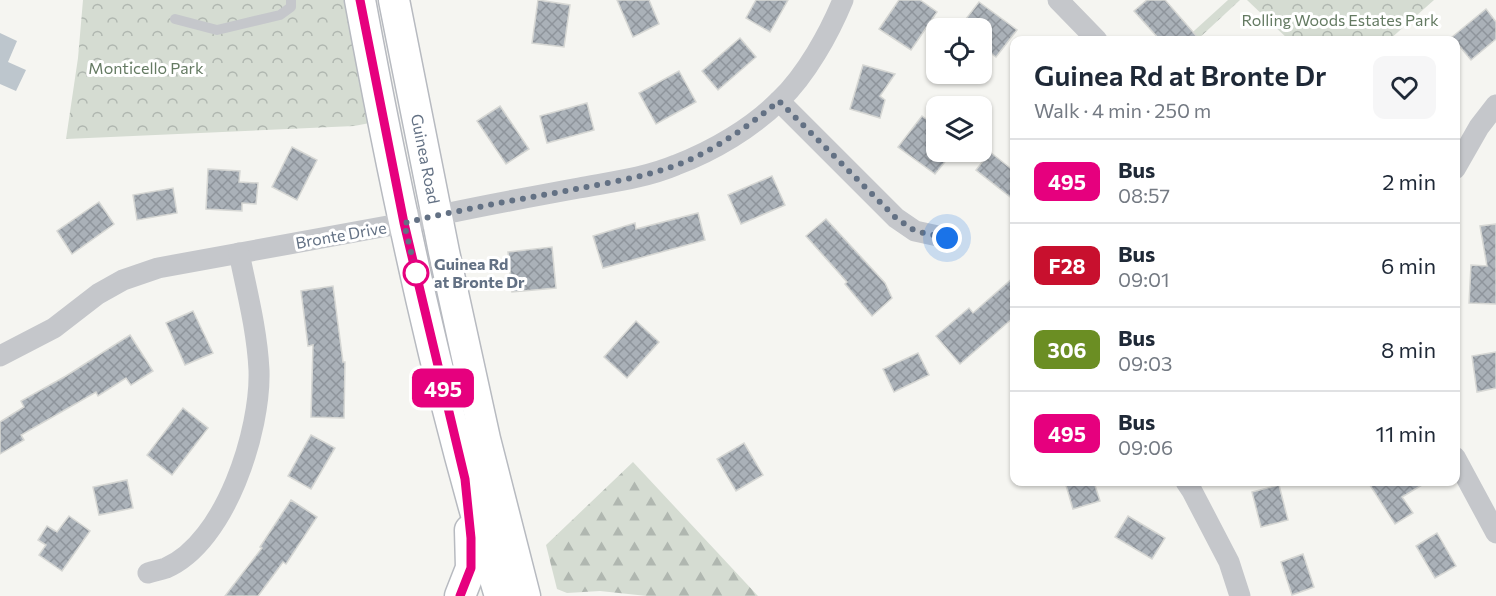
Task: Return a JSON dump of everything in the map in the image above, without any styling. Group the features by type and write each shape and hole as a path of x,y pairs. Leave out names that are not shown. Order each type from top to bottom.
{"main road":[{"name":"Guinea Road","path":"360,0 404,223 465,479"},
{"name":"Guinea Road","path":"394,0 444,252 485,439 525,596"},
{"path":"460,596 471,568 471,538 465,479"},
{"path":"465,479 500,596"}],"street":[{"name":"Bronte Drive","path":"0,356 54,328 98,294 123,280 158,268 634,178 674,166 703,154 730,138 779,101 791,88 818,49 843,0"},
{"path":"1058,0 1093,36"},
{"path":"779,101 896,218 915,231 947,238"},
{"path":"1460,160 1479,127 1496,105"},
{"path":"148,573 167,568 202,539 229,497 249,447 258,393 259,371 255,333 239,253"},
{"path":"1460,466 1496,532"},
{"path":"1189,486 1229,562 1240,596"}],"lane":[{"path":"176,19 217,30 280,15 291,7 291,0"}],"green space":[{"name":"Monticello Park","path":"83,0 350,0 375,122 354,126 66,139 78,58"},
{"name":"Rolling Woods Estates Park","path":"1228,0 1240,0 1201,36 1188,36"},
{"name":"Rolling Woods Estates Park","path":"1247,0 1434,0 1394,36 1285,36"},
{"path":"633,462 758,596 647,596 600,591 567,593 557,589 546,545"}],"shaded area":[{"path":"0,33 17,41 8,62 26,70 16,91 0,84"}],"building":[{"path":"538,0 570,5 564,47 532,43"},
{"path":"617,0 649,0 659,24 633,37"},
{"path":"756,0 788,0 770,32 746,18"},
{"path":"899,0 920,0 937,12 933,18 926,18 926,28 911,50 879,29"},
{"path":"1147,0 1165,0 1196,36 1156,36 1134,11"},
{"path":"979,2 1017,30 1010,36 996,57 992,54 992,18 967,18"},
{"path":"1486,9 1496,22 1496,39 1471,60 1460,47 1460,36 1453,36"},
{"path":"740,38 756,57 718,90 702,71"},
{"path":"863,65 895,74 880,96 885,100 880,118 850,109"},
{"path":"679,71 696,102 656,124 639,93"},
{"path":"587,103 594,130 547,143 540,116"},
{"path":"500,106 529,149 506,164 477,121"},
{"path":"922,116 926,119 926,162 945,162 935,174 898,147"},
{"path":"292,147 317,160 297,200 272,187"},
{"path":"992,154 1010,168 1010,197 976,170 982,162 992,162"},
{"path":"208,169 240,171 239,182 258,183 256,204 242,203 242,211 206,209"},
{"path":"772,176 785,205 741,224 728,195"},
{"path":"173,188 177,213 137,220 133,195"},
{"path":"99,202 114,224 72,254 57,231"},
{"path":"698,213 705,240 603,268 593,236 635,223 636,229"},
{"path":"826,219 885,283 892,298 872,316 845,284 847,282 806,236"},
{"path":"1496,224 1496,304 1469,303 1471,265 1487,266 1480,226"},
{"path":"552,247 556,288 512,292 508,252"},
{"path":"1010,281 1010,320 960,364 936,336 969,308 973,313"},
{"path":"333,286 343,362 345,362 344,418 311,417 313,345 308,346 301,291"},
{"path":"193,311 213,353 185,365 166,323"},
{"path":"636,321 659,342 627,378 604,357"},
{"path":"130,335 153,371 131,385 126,378 98,396 96,392 21,435 24,440 0,454 0,422 24,407 21,401 66,376"},
{"path":"1496,352 1496,388 1477,392 1472,356"},
{"path":"918,353 929,375 894,392 883,369"},
{"path":"183,408 208,428 172,475 147,455"},
{"path":"311,435 335,448 311,489 288,476"},
{"path":"744,443 763,475 736,491 717,459"},
{"path":"127,480 133,508 99,515 93,487"},
{"path":"1066,486 1095,486 1100,501 1073,509"},
{"path":"1279,486 1288,520 1261,527 1252,492"},
{"path":"1371,486 1420,486 1402,497 1413,513 1395,524"},
{"path":"291,500 317,517 286,564 283,562 258,596 225,596 262,548 260,547"},
{"path":"69,516 90,531 62,571 39,555 46,545 38,540 47,526 57,532"},
{"path":"1128,516 1165,538 1152,559 1115,537"},
{"path":"1437,533 1456,566 1435,578 1416,546"},
{"path":"1303,554 1314,587 1292,595 1281,562"}],"bus line":[{"name":"495","path":"360,0 404,223 465,479 471,538 471,568 460,596"}],"place":[{"name":"Guinea Rd at Bronte Dr","path":"416,273"}],"route":[{"path":"416,273 404,223 634,178 674,166 703,154 730,138 779,101 896,218 915,231 947,238"}]}
